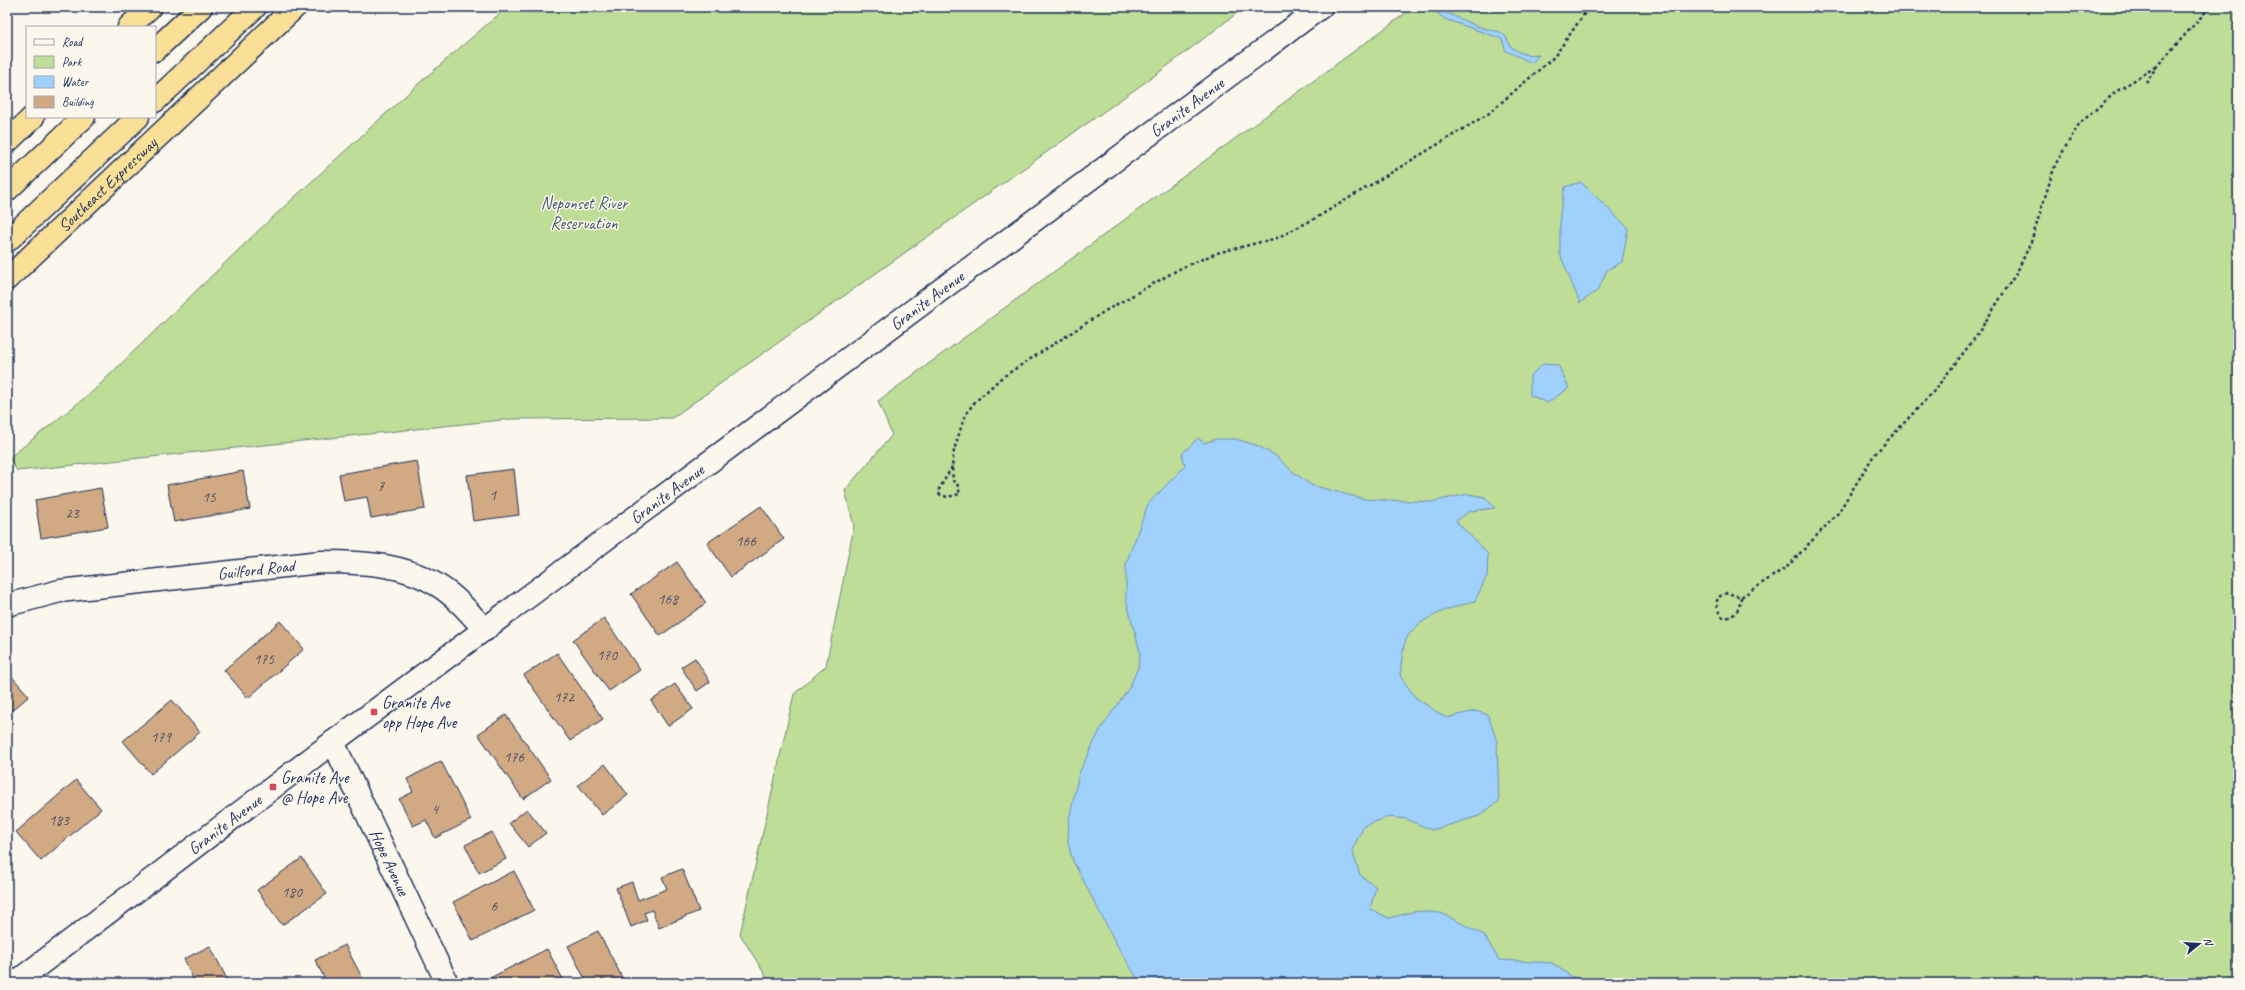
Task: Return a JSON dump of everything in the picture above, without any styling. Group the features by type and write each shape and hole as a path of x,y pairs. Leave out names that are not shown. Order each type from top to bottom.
{"highway":[{"path":"130,26 150,7"},
{"path":"156,49 201,7"},
{"path":"156,100 255,7"},
{"name":"Southeast Expressway","path":"7,279 295,7"},
{"path":"7,142 32,118"},
{"path":"7,190 83,118"},
{"path":"7,241 137,118"}],"main road":[{"name":"Granite Avenue","path":"15,983 333,742 1321,7"},
{"name":"Guilford Road","path":"7,605 60,591 321,562 358,562 393,566 420,576 450,594 485,630"},
{"name":"Hope Avenue","path":"333,742 447,983"}],"path":[{"path":"952,467 939,489 939,494 947,497 960,494 957,483 953,481 952,467 954,450 965,415 974,402 1001,378 1105,311 1181,268 1217,253 1277,238 1316,218 1488,114 1554,57 1590,7"},
{"path":"2146,83 2157,66 2210,7"},
{"path":"1741,597 1727,593 1718,597 1716,602 1719,614 1724,618 1731,617 1737,612 1741,597 1788,566 1838,513 1874,455 1933,392 1975,338 2017,272 2031,242 2055,165 2079,124 2117,91 2157,66"}],"green space":[{"name":"Neponset River Reservation","path":"507,7 1245,7 1161,71 672,418 511,419 17,471 9,458 92,392 260,229 417,85"},
{"path":"1414,7 2238,7 2238,983 770,983 740,934 794,694 826,666 854,526 845,490 892,435 878,401"}],"water":[{"path":"1439,7 1446,7 1447,13 1479,27 1500,32 1506,37 1511,47 1519,52 1530,56 1539,55 1532,63 1506,51 1502,39 1445,19 1437,13"},
{"path":"1581,182 1628,228 1622,262 1607,270 1598,290 1580,303 1560,254 1560,213 1565,187"},
{"path":"1543,364 1558,365 1569,388 1547,403 1530,395 1530,376"},
{"path":"1198,438 1204,443 1216,439 1236,439 1256,445 1276,456 1292,471 1311,485 1364,499 1431,502 1468,494 1485,497 1495,508 1470,511 1456,521 1488,554 1487,576 1475,601 1444,611 1424,621 1415,628 1408,636 1404,645 1400,676 1416,698 1446,718 1475,711 1488,715 1497,742 1499,801 1479,816 1432,830 1406,819 1388,817 1364,826 1352,850 1360,875 1376,887 1370,909 1389,918 1416,911 1441,913 1484,935 1499,960 1552,963 1572,977 1596,979 1601,983 1140,983 1117,945 1073,861 1068,843 1069,820 1079,773 1100,730 1129,688 1138,668 1140,652 1126,599 1126,564 1148,504 1185,466 1182,454"}],"building":[{"path":"417,461 425,509 371,518 367,497 344,501 339,474"},
{"path":"514,469 519,515 473,521 467,475"},
{"path":"243,471 250,509 174,522 167,485"},
{"path":"101,488 108,527 41,538 35,500"},
{"path":"761,506 784,539 731,577 707,543"},
{"path":"677,562 706,603 660,636 631,594"},
{"path":"604,618 640,670 609,691 573,640"},
{"path":"280,621 304,649 248,698 224,670"},
{"path":"557,653 603,719 570,741 524,675"},
{"path":"695,658 710,682 697,691 681,667"},
{"path":"7,671 29,696 7,715"},
{"path":"675,684 693,709 668,726 651,701"},
{"path":"172,700 200,732 151,774 123,741"},
{"path":"506,715 551,779 523,799 478,734"},
{"path":"441,761 471,820 435,838 426,820 413,826 399,799 413,792 407,779"},
{"path":"605,764 628,795 602,815 578,785"},
{"path":"76,780 101,809 41,861 16,832"},
{"path":"527,809 546,833 528,847 509,823"},
{"path":"492,832 506,859 479,873 465,845"},
{"path":"302,858 327,894 282,925 257,890"},
{"path":"682,869 699,911 659,928 652,910 644,913 647,920 631,927 616,888 632,882 638,900 667,889 662,877"},
{"path":"514,871 534,910 473,941 453,902"},
{"path":"598,931 625,983 587,983 568,946"},
{"path":"345,945 365,983 327,983 315,960"},
{"path":"210,946 229,983 195,983 184,959"},
{"path":"547,949 565,983 487,983 486,980"}],"place":[{"name":"Granite Ave opp Hope Ave","path":"374,712"},
{"name":"Granite Ave @ Hope Ave","path":"273,787"}]}
